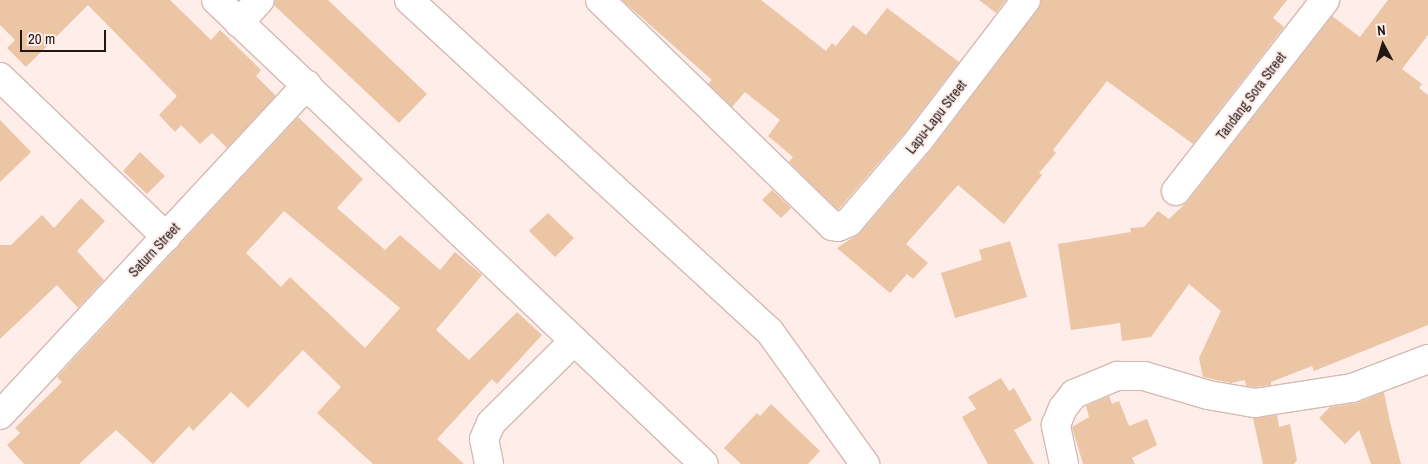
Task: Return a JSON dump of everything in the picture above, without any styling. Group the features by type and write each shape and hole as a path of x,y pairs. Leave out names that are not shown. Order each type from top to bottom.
{"street":[{"path":"216,0 704,464"},
{"path":"239,23 260,0"},
{"path":"410,0 770,332 865,464"},
{"name":"Lapu-Lapu Street","path":"600,0 832,226 838,227 849,222 919,140 1026,0"},
{"name":"Tandang Sora Street","path":"1176,191 1325,0"},
{"path":"0,77 166,237"},
{"name":"Saturn Street","path":"0,415 307,85"},
{"path":"489,464 484,439 491,423 574,342"},
{"path":"1064,464 1056,425 1063,408 1074,394 1117,376 1144,376 1208,396 1255,402 1352,388 1428,359"}],"building":[{"path":"0,0 170,0 211,40 220,30 261,70 256,76 276,96 227,148 212,133 200,144 181,125 175,132 159,115 177,96 88,5 26,67 7,48 15,40 0,25"},
{"path":"275,0 328,0 427,94 399,123 274,5"},
{"path":"622,0 761,0 826,51 832,43 836,46 853,25 866,35 887,8 959,62 907,130 838,210 789,162 793,157 768,136 780,120 745,92 732,107 708,84 712,80"},
{"path":"979,0 1006,0 996,13"},
{"path":"1041,0 1287,0 1273,18 1284,27 1193,144 1107,81 1053,150 1056,153 1039,173 1042,175 1004,224 958,185 906,244 928,263 913,279 907,274 890,293 837,248 861,232 931,150 1038,9"},
{"path":"1388,0 1428,0 1428,35 1402,69 1422,84 1419,88 1428,95 1428,325 1314,371 1312,366 1271,382 1271,385 1255,387 1246,386 1245,380 1231,383 1203,377 1199,358 1221,311 1189,284 1151,337 1122,341 1120,323 1071,330 1058,244 1131,232 1130,228 1144,227 1158,211 1169,219 1188,201 1332,16 1360,37"},
{"path":"298,117 363,179 337,208 385,250 400,235 440,270 455,252 482,275 436,330 469,360 517,312 542,335 497,384 492,379 437,439 464,464 373,464 317,413 341,387 303,350 248,408 231,392 193,431 189,426 153,464 116,430 79,464 24,464 7,445 20,433 15,428 62,382 57,377","holes":["284,211 400,308 365,348 290,277 281,287 246,253"]},
{"path":"0,120 31,152 0,182"},
{"path":"140,152 165,176 147,194 123,171"},
{"path":"772,190 791,208 781,218 762,200"},
{"path":"81,198 105,221 77,251 104,280 78,308 57,285 0,339 0,245 11,245 42,215 54,228"},
{"path":"548,213 574,238 555,257 529,231"},
{"path":"1010,241 1027,297 955,318 941,273 982,260 979,250"},
{"path":"1001,378 1009,391 1014,388 1032,420 1014,430 1034,464 988,464 962,417 976,409 968,397"},
{"path":"1384,392 1401,464 1371,464 1359,430 1345,444 1319,418 1330,407 1357,403"},
{"path":"1109,396 1112,404 1119,401 1129,426 1147,419 1157,445 1132,458 1135,464 1083,464 1072,427 1089,417 1086,406"},
{"path":"771,404 820,451 808,464 741,464 724,448 757,413 760,416"},
{"path":"1277,415 1279,427 1290,424 1297,460 1294,464 1263,464 1253,418"}]}
